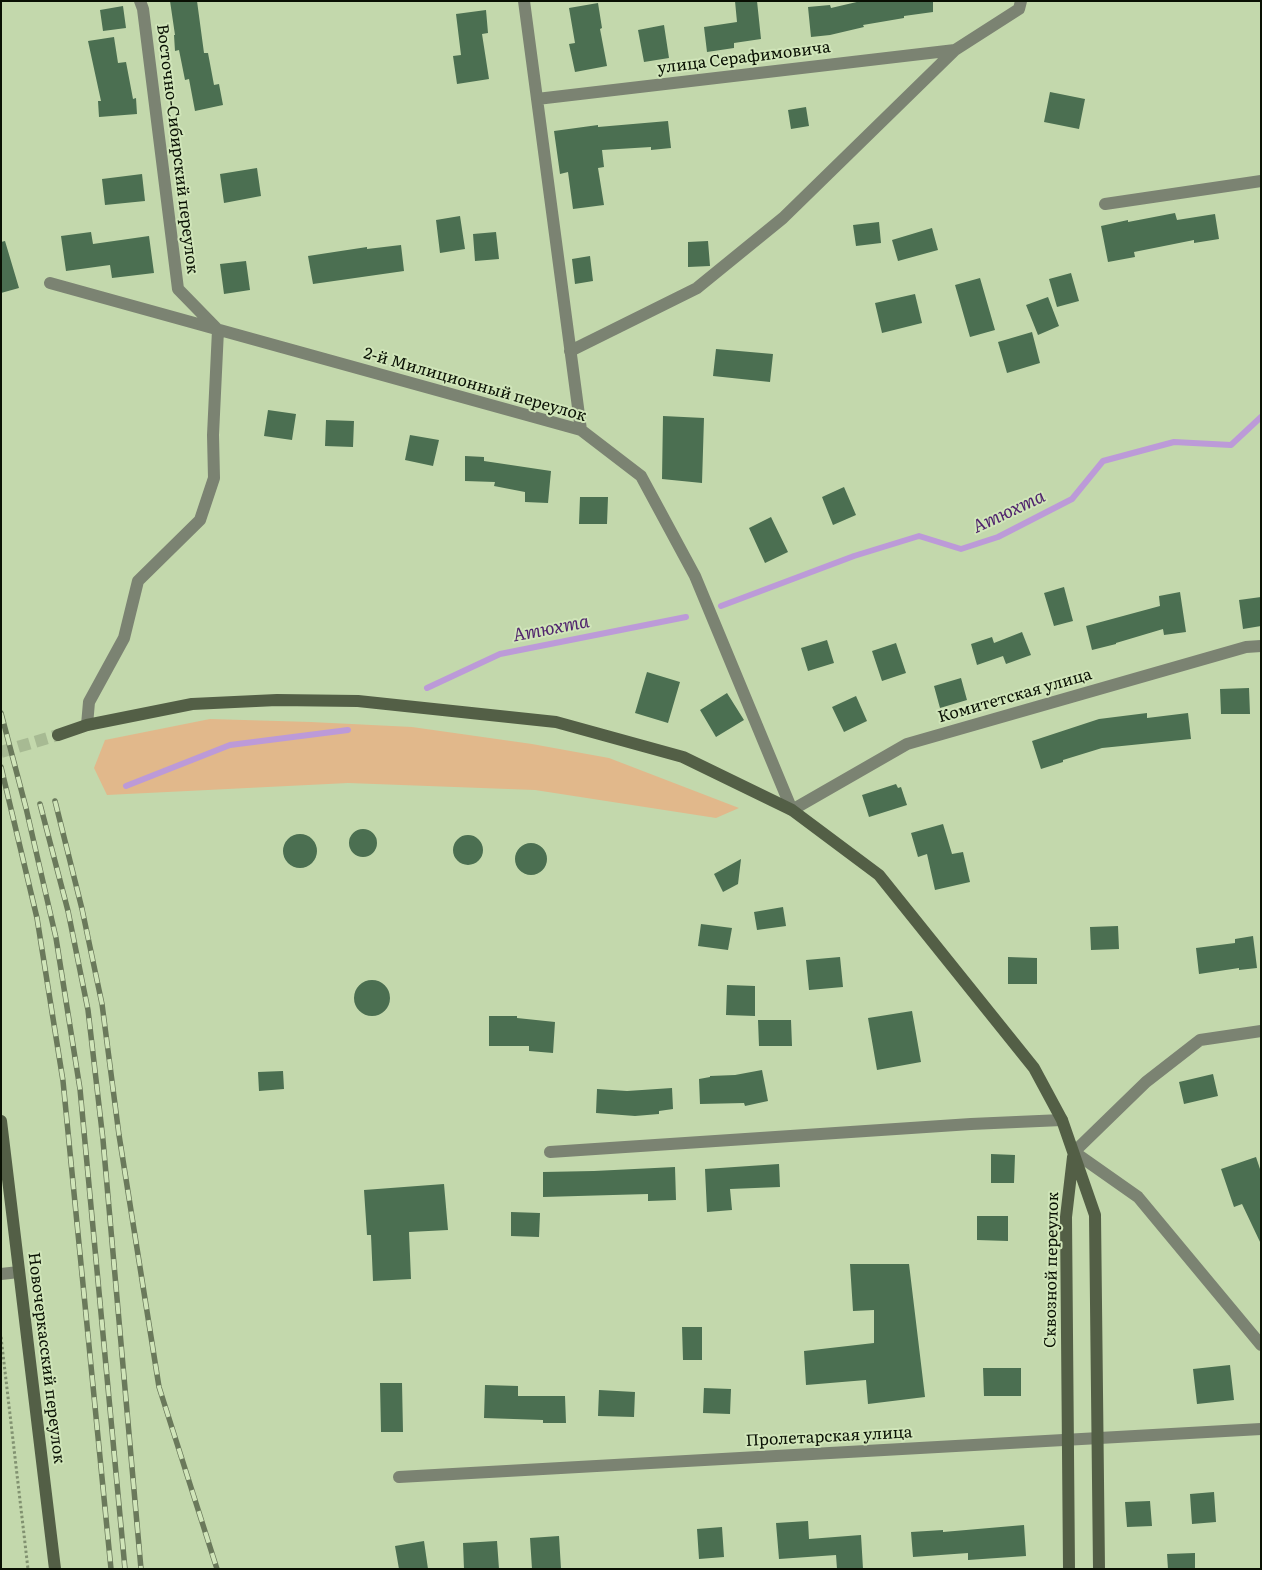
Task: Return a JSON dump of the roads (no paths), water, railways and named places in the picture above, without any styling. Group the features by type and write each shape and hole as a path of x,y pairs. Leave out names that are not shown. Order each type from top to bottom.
{"street":[{"name":"Восточно-Сибирский переулок","path":"140,1 143,9 178,289 218,330"},
{"path":"524,1 581,430"},
{"path":"570,351 697,288 783,218 955,50 1018,9 1021,1"},
{"name":"улица Серафимовича","path":"537,99 955,50"},
{"path":"1105,204 1261,182"},
{"name":"2-й Милиционный переулок","path":"50,283 581,430 640,476 695,576 792,810"},
{"path":"87,726 89,702 124,638 138,581 200,520 214,478 213,435 218,330"},
{"name":"Комитетская улица","path":"792,810 907,744 1246,647 1261,646"},
{"path":"58,734 192,704 277,700 358,701 556,722 683,757 792,810 879,875 1034,1068 1062,1120 1074,1152 1138,1196 1261,1345"},
{"path":"1074,1152 1146,1082 1200,1040 1261,1030"},
{"path":"550,1152 971,1124 1062,1120"},
{"name":"Новочеркасский переулок","path":"1,1121 55,1569"},
{"name":"Сквозной переулок","path":"1069,1569 1066,1217 1074,1152"},
{"name":"Сквозной переулок","path":"1074,1152 1095,1215 1099,1569"},
{"path":"1,1274 19,1272"},
{"name":"Пролетарская улица","path":"400,1477 1067,1440 1097,1440 1261,1429"}],"waterway":[{"name":"Атюхта","path":"721,606 854,556 919,536 961,549 998,537 1072,499 1103,461 1174,442 1231,445 1261,417"},
{"name":"Атюхта","path":"427,688 500,654 686,617"},
{"name":"Атюхта","path":"126,786 230,745 348,730"}],"tunnel":[{"path":"1,752 58,735"}],"railway":[{"path":"1,713 26,808 56,938 80,1089 125,1569"},
{"path":"1,767 37,918 63,1081 111,1569"},
{"path":"55,801 82,909 102,1004 119,1135 159,1387 217,1569"},
{"path":"40,804 68,911 88,1010 103,1140 141,1569"}]}
